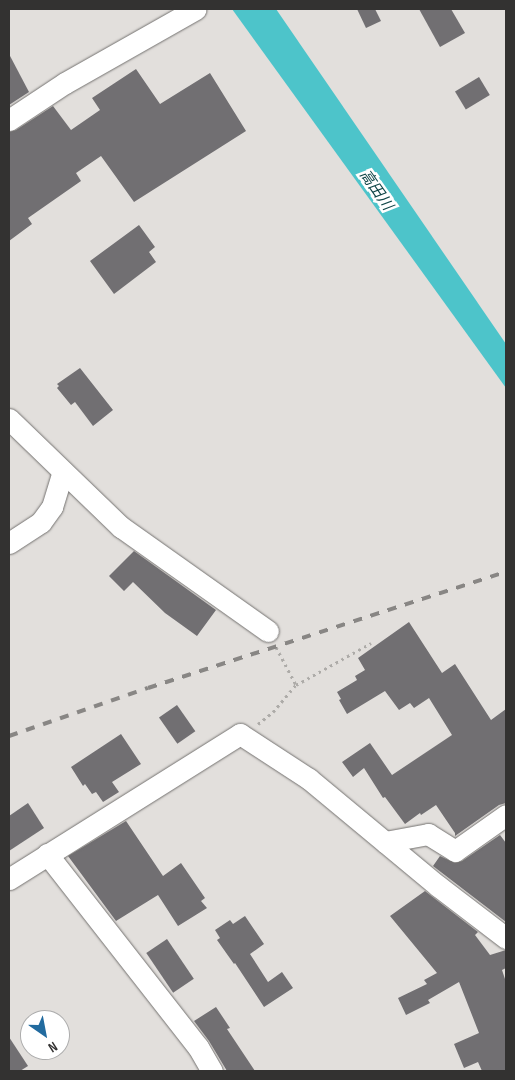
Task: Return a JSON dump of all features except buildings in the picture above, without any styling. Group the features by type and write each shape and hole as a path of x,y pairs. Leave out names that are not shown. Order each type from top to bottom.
{"street":[{"path":"9,120 64,83 192,10"},
{"path":"9,419 121,527 268,631"},
{"path":"9,543 41,522 52,507 64,472"},
{"path":"9,879 240,734 309,779 506,938"},
{"path":"385,842 428,834 455,851 506,815"},
{"path":"47,854 198,1047 212,1071"}],"path":[{"path":"268,631 296,685"},
{"path":"240,734 273,712 296,685 371,643"}],"water":[{"name":"高田川","path":"232,9 276,9 506,344 506,388"}],"railway":[{"path":"9,736 148,688 506,572"}]}
